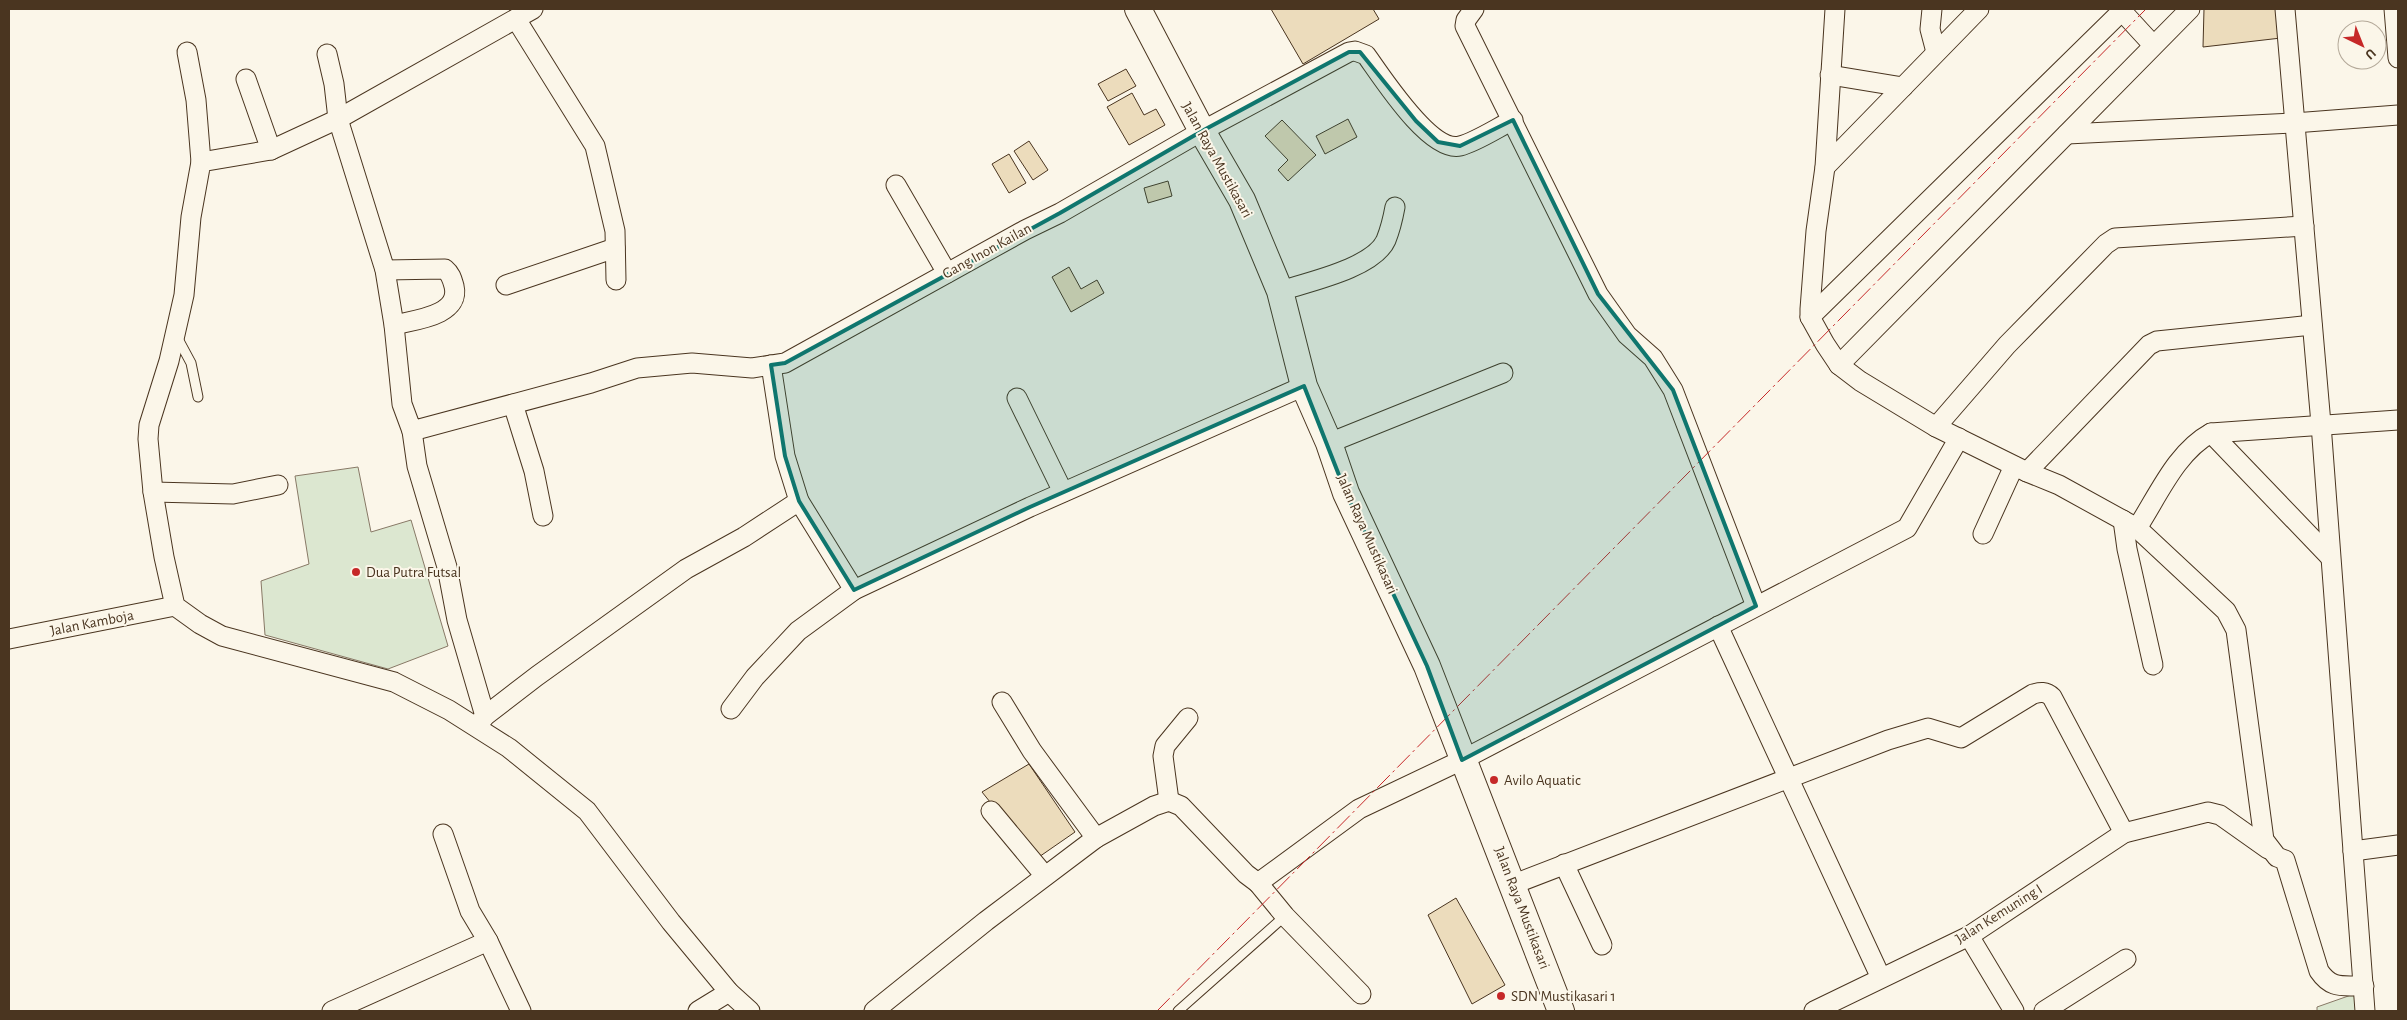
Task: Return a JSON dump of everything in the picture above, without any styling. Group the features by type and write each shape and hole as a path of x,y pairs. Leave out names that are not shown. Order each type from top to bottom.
{"main road":[{"name":"Jalan Raya Mustikasari","path":"1138,9 1202,131 1242,200 1280,291 1304,386 1329,444 1346,493 1427,666 1462,760 1514,884 1561,1011"}],"street":[{"path":"201,162 272,150 338,118 533,9"},
{"path":"1474,9 1466,20 1465,26 1598,294 1627,335 1653,358 1673,390 1756,606"},
{"path":"1835,9 1825,167 1816,231 1810,317 1839,365 1860,381 1936,427 2021,469 2059,485 2130,524 2226,611 2233,620 2236,630 2262,831 2268,848"},
{"path":"1932,9 1930,29 1936,52"},
{"path":"1825,167 1979,9"},
{"path":"1810,317 2122,9 2153,45"},
{"path":"1839,365 2190,9"},
{"path":"2285,9 2321,424 2366,1011"},
{"path":"2394,9 2398,58"},
{"path":"516,19 595,146 615,230 616,280"},
{"name":"Gang Inon Kailan","path":"412,431 591,383 637,368 692,363 752,368 785,363 1025,230 1060,213 1202,131 1355,51 1366,54 1416,121 1438,142 1449,146 1460,146 1513,120"},
{"path":"186,52 196,100 201,162 191,217 184,295 176,335 149,426 148,453 164,557 175,606 200,624 222,636 394,682 481,721 509,748 587,811 671,922 729,992 750,1011"},
{"path":"327,54 334,84 338,118 385,270 394,325 402,404 412,431 417,466 447,567 457,620 481,721"},
{"path":"1830,75 1904,87"},
{"path":"246,79 272,150"},
{"path":"2067,134 2294,123 2398,115"},
{"path":"896,185 947,273"},
{"path":"1280,291 1358,265 1376,254 1386,242 1395,207"},
{"path":"1936,427 2007,344 2106,244 2115,238 2304,226"},
{"path":"506,285 615,248"},
{"path":"385,270 445,269 452,277 455,292 453,300 442,312 394,325"},
{"path":"1984,534 2021,469 2149,345 2157,341 2312,325"},
{"path":"771,365 785,456 799,501 854,590"},
{"path":"1329,444 1503,373"},
{"path":"731,709 755,676 798,631 854,590 1063,492 1304,386"},
{"path":"1017,398 1063,492"},
{"path":"513,404 534,471 543,516"},
{"path":"2153,665 2127,550 2130,524 2185,453 2199,440 2211,433 2398,420"},
{"path":"2211,433 2330,557"},
{"path":"1258,883 1359,809 1390,792 1462,760 1907,528 1960,438"},
{"path":"153,492 233,494 278,485"},
{"path":"481,721 596,633 686,569 744,537 799,501"},
{"name":"Jalan Kamboja","path":"9,640 175,606"},
{"path":"1718,626 1881,978"},
{"path":"1514,884 1888,740 1928,728 1961,738 2033,694 2045,693 2052,697 2124,833"},
{"path":"1002,702 1032,751 1096,838"},
{"path":"1169,801 1163,756 1165,746 1188,718"},
{"path":"874,1011 1096,838 1154,806 1169,801 1181,806 1246,874 1258,883 1285,916 1361,994"},
{"path":"991,811 1045,876"},
{"name":"Jalan Kemuning I","path":"1814,1011 1969,936 2124,833 2208,812 2220,815 2268,848 2276,857 2285,860 2319,971 2332,985 2364,986"},
{"path":"443,834 470,911 488,941 521,1011"},
{"path":"2353,851 2398,845"},
{"path":"1564,864 1602,945"},
{"path":"1969,936 2014,1011"},
{"path":"332,1011 488,941"},
{"path":"2044,1011 2126,959"},
{"path":"698,1011 729,992"}],"lane":[{"path":"176,335 191,363 198,397"},
{"path":"1178,1011 1285,916"}],"highlighted area":[{"path":"1349,52 1360,52 1416,121 1438,142 1460,146 1513,120 1598,294 1673,390 1756,606 1462,760 1427,666 1346,493 1304,386 1030,507 854,590 799,501 785,456 771,365 785,363 1060,213 1202,131"}],"green space":[{"name":"Dua Putra Futsal","path":"358,467 371,532 411,520 448,646 388,669 265,635 261,581 309,564 295,476"},
{"path":"2354,994 2358,1011 2317,1011 2317,1007"}],"building":[{"path":"1271,9 1373,9 1379,19 1303,64"},
{"path":"2204,9 2279,9 2281,38 2203,47"},
{"path":"1126,69 1136,86 1108,101 1098,84"},
{"path":"1132,93 1144,115 1156,109 1165,125 1129,145 1107,107"},
{"path":"1348,119 1357,137 1325,154 1316,136"},
{"path":"1282,120 1316,155 1288,181 1278,170 1288,160 1265,136"},
{"path":"1029,141 1048,170 1033,180 1014,151"},
{"path":"1009,154 1026,183 1009,193 992,164"},
{"path":"1168,181 1172,196 1148,203 1144,188"},
{"path":"1069,267 1081,289 1097,280 1104,293 1071,312 1052,277"},
{"path":"1029,764 1075,832 1036,859 982,792"},
{"path":"1456,898 1505,985 1472,1004 1428,915"}],"power":[{"path":"1157,1011 2146,9"}],"place":[{"name":"Dua Putra Futsal","path":"356,572"},
{"name":"Avilo Aquatic","path":"1494,780"},
{"name":"SDN Mustikasari 1","path":"1501,996"}]}
